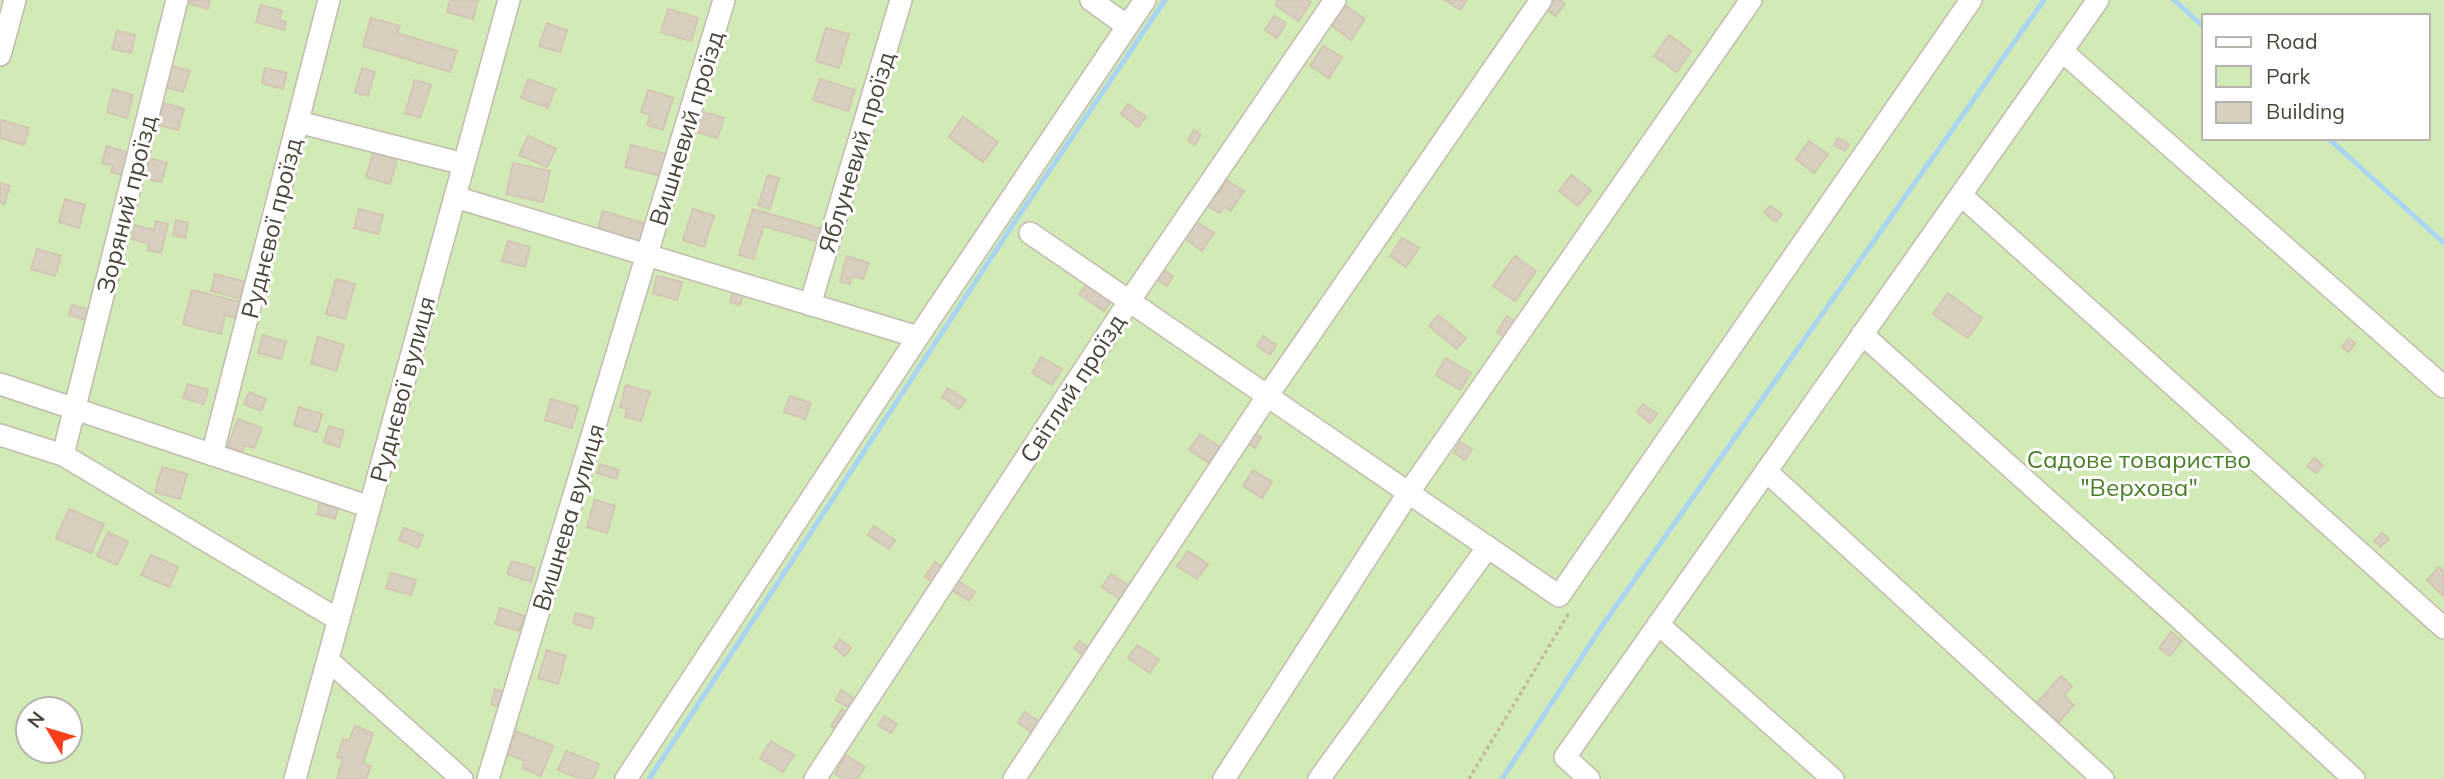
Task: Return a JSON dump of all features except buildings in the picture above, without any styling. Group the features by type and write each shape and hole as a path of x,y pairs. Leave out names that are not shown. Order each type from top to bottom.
{"street":[{"path":"0,55 15,0"},
{"name":"Зоряний проїзд","path":"63,455 177,0"},
{"name":"Руднєвої проїзд","path":"212,455 329,0"},
{"name":"Руднєвої вулиця","path":"295,779 509,0"},
{"name":"Вишневий проїзд","path":"648,255 724,0"},
{"name":"Яблуневий проїзд","path":"810,305 901,0"},
{"path":"1091,0 1127,26"},
{"path":"626,779 1145,0"},
{"name":"Світлий проїзд","path":"815,779 1130,300 1335,0"},
{"path":"1014,779 1268,395 1541,0"},
{"path":"1224,779 1409,492 1751,0"},
{"path":"1030,233 1559,596 1971,0"},
{"path":"1589,779 1565,757 2098,0"},
{"path":"2062,51 2444,387"},
{"path":"298,122 464,164"},
{"path":"1961,195 2444,628"},
{"path":"455,197 918,337"},
{"name":"Вишнева вулиця","path":"488,779 648,255"},
{"path":"1862,334 2354,779"},
{"path":"0,384 370,507"},
{"path":"0,435 63,455 339,620"},
{"path":"1766,471 2103,779"},
{"path":"1319,779 1488,547"},
{"path":"1658,624 1833,779"},
{"path":"328,660 462,779"}],"path":[{"path":"1469,779 1572,607 1559,596"}],"green space":[{"name":"Садове товариство \"Верхова\"","path":"0,0 2444,0 2444,779 0,779"}],"waterway":[{"path":"649,779 1014,223 1165,0"},
{"path":"1502,779 1602,626 2044,0"},
{"path":"2174,0 2202,25"},
{"path":"2330,140 2444,243"}]}
